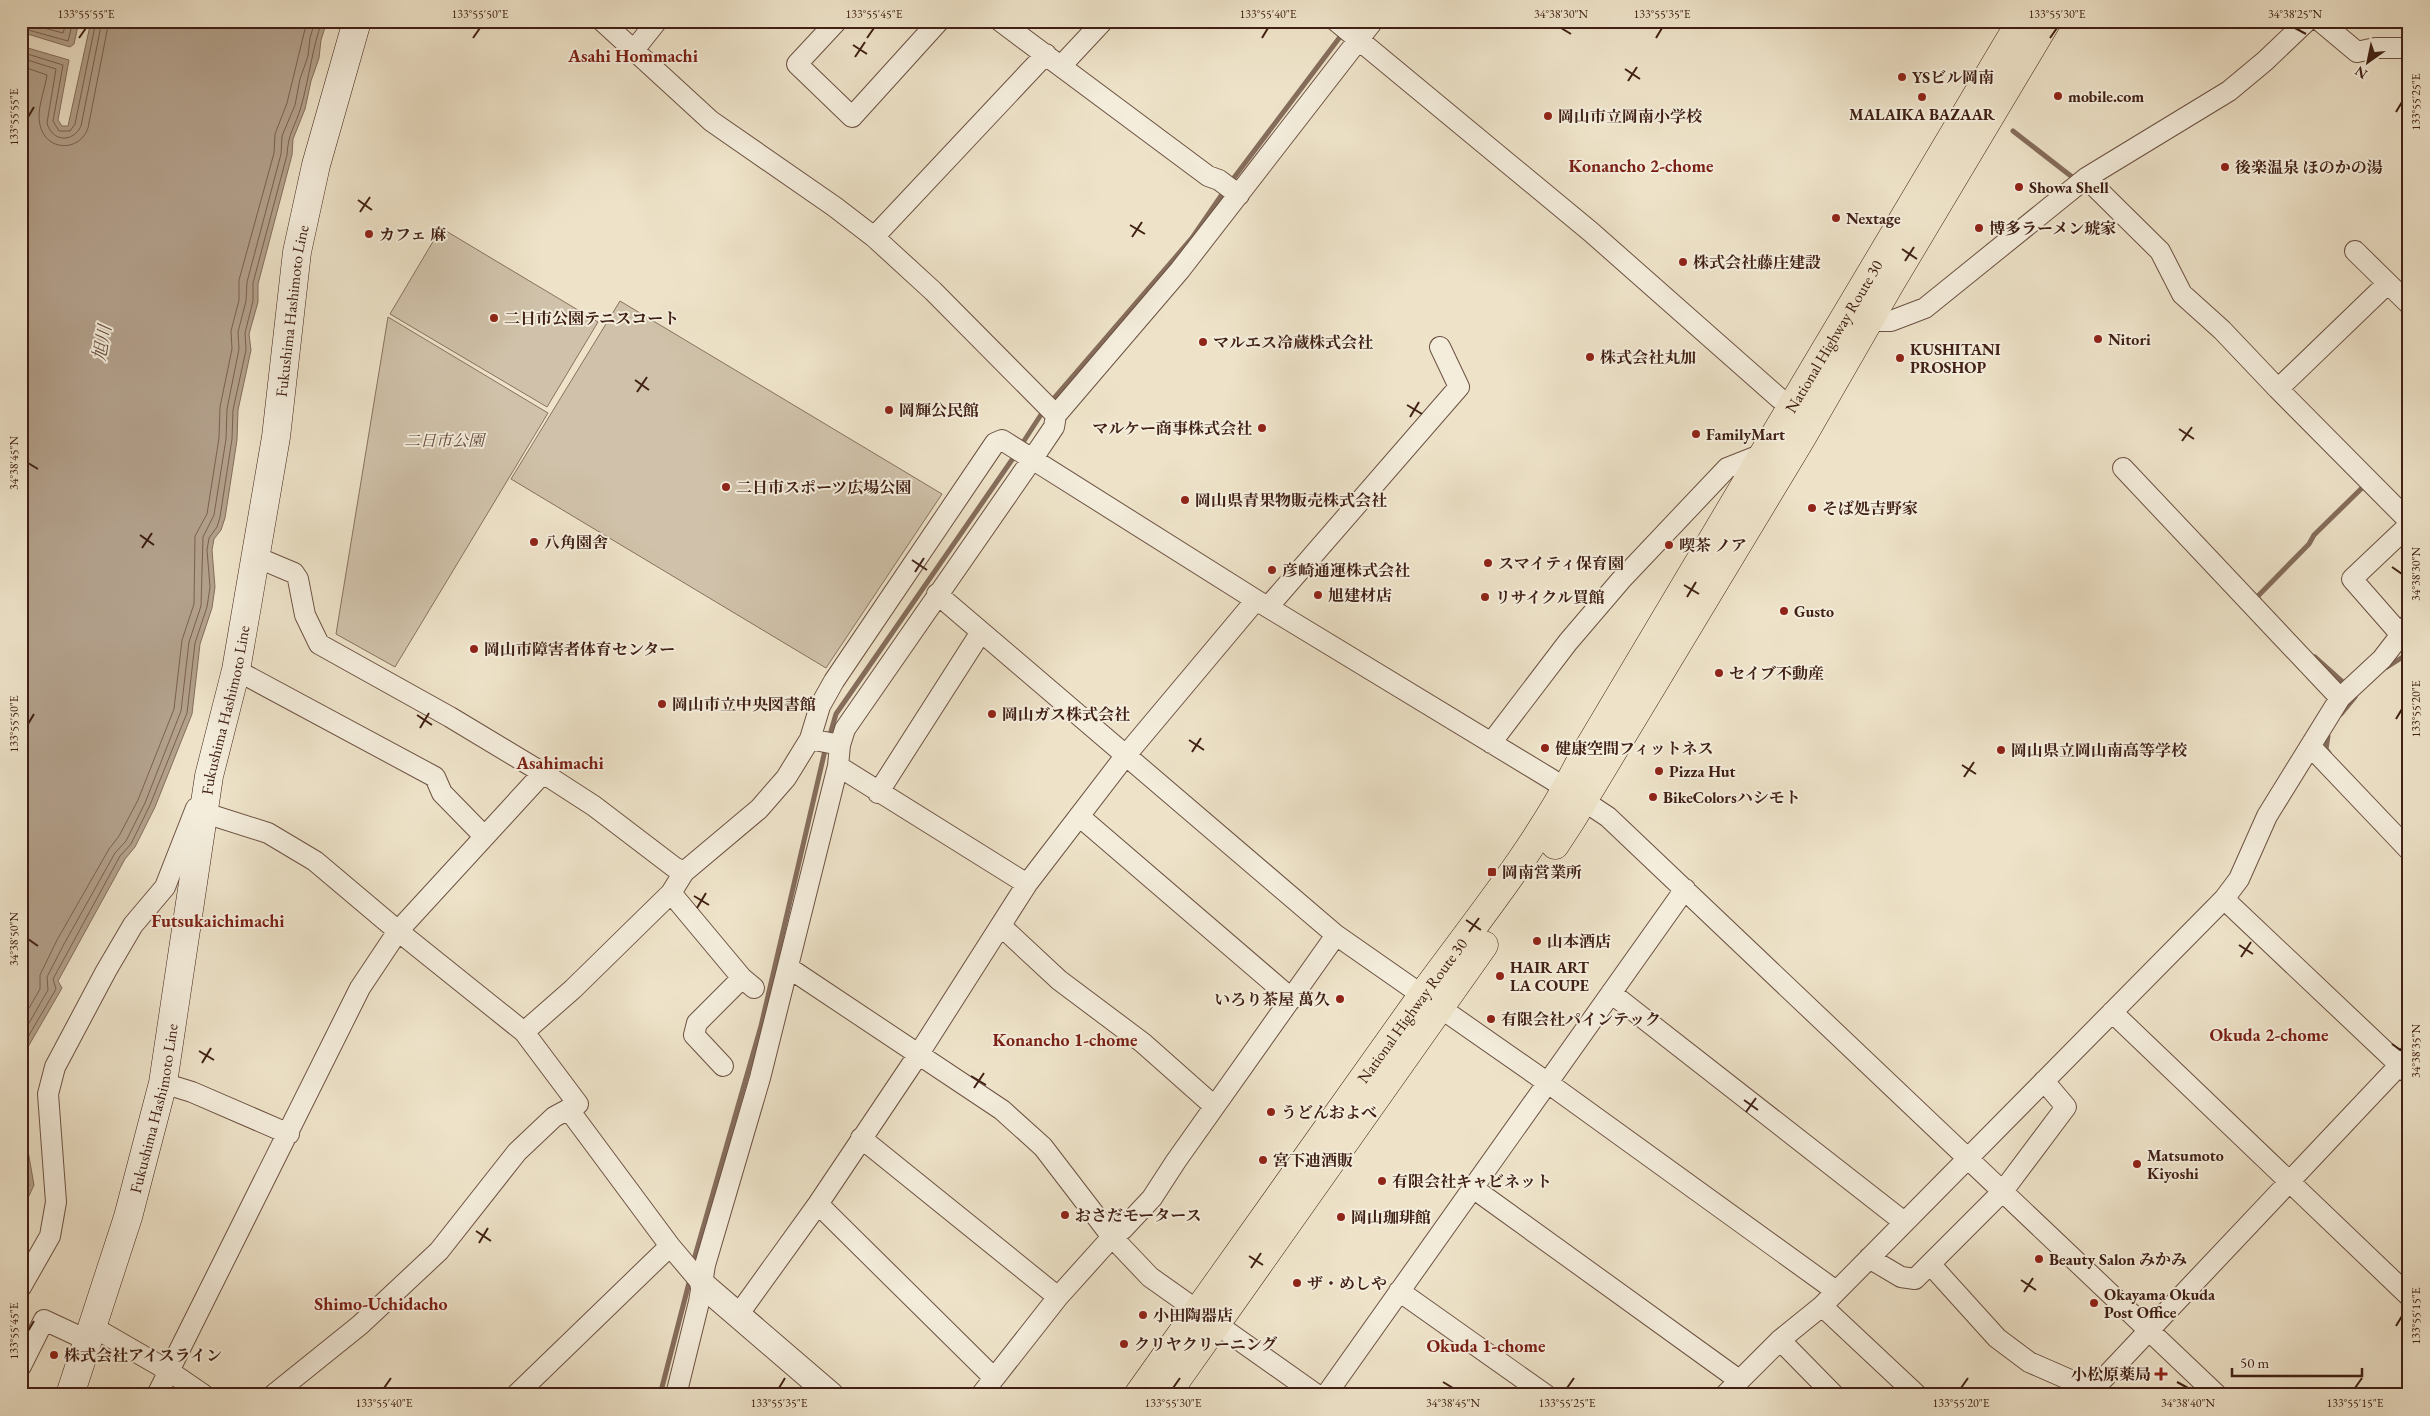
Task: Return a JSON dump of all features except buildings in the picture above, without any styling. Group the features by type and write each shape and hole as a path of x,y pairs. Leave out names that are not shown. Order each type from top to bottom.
{"highway":[{"name":"National Highway Route 30","path":"1138,1395 1206,1317 1430,1001 1503,920 1575,795 1860,315 2022,21"},
{"name":"National Highway Route 30","path":"1860,315 2047,21"},
{"name":"National Highway Route 30","path":"1575,795 1765,453 1802,413"},
{"name":"National Highway Route 30","path":"1166,1395 1206,1317"}],"main road":[{"name":"Fukushima Hashimoto Line","path":"70,1395 128,1217 163,1083 205,813 209,776 236,670 276,437 297,252 316,166 357,21"}],"street":[{"path":"524,1032 573,989 671,893 684,872 759,809 786,778 845,729 1030,457 1054,427 1051,409 933,291 874,237 835,207 711,121 602,21"},
{"path":"634,50 657,21"},
{"path":"837,21 797,64 852,117 939,21"},
{"path":"1000,21 1208,176 1219,180 1237,193"},
{"path":"1061,66 1103,21"},
{"path":"1051,409 1134,326 1357,38 1373,21"},
{"path":"1860,315 1891,320 1926,308 2081,182 2229,91 2266,61 2308,21"},
{"path":"2320,21 2357,52 2375,48 2409,48"},
{"path":"1338,23 1591,232 1779,398 1802,413"},
{"path":"874,237 1046,54"},
{"path":"1726,1395 1780,1340 1822,1306 2224,899 2238,879 2268,816 2340,698 2382,659 2405,630 2352,579 2409,523 2222,330 2182,294 2160,251 2081,182"},
{"path":"2355,251 2409,304"},
{"path":"2278,389 2388,284"},
{"path":"738,1315 818,1204 918,1055 1027,884 1126,755 1459,387 1440,347"},
{"path":"1027,884 878,793 838,766 814,720 826,693 995,443 1002,440 1608,817 1970,1158 2217,1395"},
{"path":"1491,743 1568,642 1621,580 1727,468 1765,453"},
{"path":"2123,468 2340,698"},
{"path":"256,557 289,569 294,573 298,579 305,615 319,644 450,717 543,773 594,806 674,867 684,872"},
{"path":"937,594 1336,935 1548,1083 1836,1291"},
{"path":"878,793 981,632"},
{"path":"236,670 435,777 442,793 484,836"},
{"path":"2311,747 2409,850"},
{"path":"676,1395 696,1277 706,1265 760,1078 838,766"},
{"path":"157,1395 289,1134 360,988 398,931 543,773"},
{"path":"21,1287 50,1236 56,1202 48,1094 55,1067 106,971 133,925 165,887 209,776"},
{"path":"205,813 268,833 316,861 398,931 524,1032 578,1104 554,1117 517,1152 439,1251 360,1325 273,1395"},
{"path":"1079,816 1292,999"},
{"path":"1326,1395 1685,889"},
{"path":"671,893 748,983 697,1023 694,1035 723,1066"},
{"path":"1931,1265 1997,1338 2029,1362 2092,1393 2148,1330 2289,1182 2406,1065 2224,899"},
{"path":"1001,926 1059,980 1143,1043 1214,1106"},
{"path":"981,1395 1058,1297 1112,1237 1123,1229 1152,1198 1214,1106 1336,935"},
{"path":"789,968 918,1055 965,1083 1002,1110 1043,1147 1112,1237 1150,1277 1317,1395"},
{"path":"1611,993 1904,1222"},
{"path":"2112,1012 2409,1296"},
{"path":"1869,1258 1901,1277 1915,1279 1931,1265 2003,1191 2066,1107 2044,1081"},
{"path":"163,1083 192,1092 289,1134"},
{"path":"569,1110 670,1246 696,1277 831,1395"},
{"path":"861,1138 1058,1297"},
{"path":"1473,1188 1739,1380"},
{"path":"818,1204 994,1378"},
{"path":"516,1395 670,1246"},
{"path":"1399,1291 1546,1395"},
{"path":"1822,1306 1918,1395"},
{"path":"21,1366 44,1320 91,1334 169,1371 204,1395"},
{"path":"1780,1340 1834,1395"}],"green space":[{"name":"二日市公園テニスコート","path":"441,228 598,322 547,407 390,314"},
{"name":"二日市スポーツ広場公園","path":"620,301 942,494 826,668 511,479"},
{"name":"二日市公園","path":"388,317 548,413 395,667 336,634"}],"water":[{"path":"21,21 79,21 74,44 70,47 21,32"},
{"name":"旭川","path":"91,21 327,21 305,109 293,139 292,155 258,284 258,302 249,334 251,350 238,410 237,440 225,518 221,530 214,539 212,550 215,587 212,608 200,644 192,714 155,807 135,847 125,859 58,981 62,988 21,1059 21,46 69,60 58,120 62,126 68,126"},
{"path":"21,1111 34,1185 21,1213"}],"waterway":[{"path":"1230,183 1352,21"},
{"path":"2013,131 2076,180"},
{"path":"1050,403 1192,238 1225,190"},
{"path":"1020,447 1044,410"},
{"path":"829,738 836,714 1016,454"},
{"path":"2260,601 2257,597 2309,544 2314,535 2365,485"},
{"path":"2387,667 2409,653"},
{"path":"2315,657 2344,683"},
{"path":"2341,714 2355,697"},
{"path":"2328,736 2326,749 2329,753"},
{"path":"693,1263 761,1026 826,746"},
{"path":"660,1395 690,1279"}],"place":[{"name":"YSビル岡南","path":"1902,77"},
{"name":"mobile.com","path":"2058,96"},
{"name":"MALAIKA BAZAAR","path":"1922,97"},
{"name":"岡山市立岡南小学校","path":"1548,116"},
{"name":"後楽温泉 ほのかの湯","path":"2225,167"},
{"name":"Showa Shell","path":"2019,187"},
{"name":"Nextage","path":"1836,218"},
{"name":"博多ラーメン琥家","path":"1979,228"},
{"name":"カフェ 麻","path":"369,234"},
{"name":"株式会社藤庄建設","path":"1683,262"},
{"name":"二日市公園テニスコート","path":"494,318"},
{"name":"Nitori","path":"2098,339"},
{"name":"マルエス冷蔵株式会社","path":"1203,342"},
{"name":"株式会社丸加","path":"1590,357"},
{"name":"KUSHITANI PROSHOP","path":"1900,358"},
{"name":"岡輝公民館","path":"889,410"},
{"name":"マルケー商事株式会社","path":"1262,428"},
{"name":"FamilyMart","path":"1696,434"},
{"name":"二日市スポーツ広場公園","path":"726,487"},
{"name":"岡山県青果物販売株式会社","path":"1185,500"},
{"name":"そば処吉野家","path":"1812,508"},
{"name":"八角園舎","path":"534,542"},
{"name":"喫茶 ノア","path":"1669,545"},
{"name":"スマイティ保育園","path":"1488,563"},
{"name":"彦崎通運株式会社","path":"1272,570"},
{"name":"旭建材店","path":"1318,595"},
{"name":"リサイクル買館","path":"1485,597"},
{"name":"Gusto","path":"1784,611"},
{"name":"岡山市障害者体育センター","path":"474,649"},
{"name":"セイブ不動産","path":"1719,673"},
{"name":"岡山市立中央図書館","path":"662,704"},
{"name":"岡山ガス株式会社","path":"992,714"},
{"name":"健康空間フィットネス","path":"1545,748"},
{"name":"岡山県立岡山南高等学校","path":"2001,750"},
{"name":"Pizza Hut","path":"1659,771"},
{"name":"BikeColorsハシモト","path":"1653,797"},
{"name":"岡南営業所","path":"1492,872"},
{"name":"山本酒店","path":"1537,941"},
{"name":"HAIR ART LA COUPE","path":"1500,976"},
{"name":"いろり茶屋 萬久","path":"1340,999"},
{"name":"有限会社パインテック","path":"1491,1019"},
{"name":"うどんおよべ","path":"1271,1112"},
{"name":"宮下迪酒販","path":"1263,1160"},
{"name":"Matsumoto Kiyoshi","path":"2137,1164"},
{"name":"有限会社キャビネット","path":"1382,1181"},
{"name":"おさだモータース","path":"1065,1215"},
{"name":"岡山珈琲館","path":"1341,1217"},
{"name":"Beauty Salon みかみ","path":"2039,1259"},
{"name":"ザ・めしや","path":"1297,1283"},
{"name":"Okayama Okuda Post Office","path":"2094,1303"},
{"name":"小田陶器店","path":"1143,1315"},
{"name":"クリヤクリーニング","path":"1124,1344"},
{"name":"株式会社アイスライン","path":"54,1355"},
{"name":"小松原薬局","path":"2161,1374"}],"district":[{"name":"Asahi Hommachi","path":"633,56"},
{"name":"Konancho 2-chome","path":"1641,166"},
{"name":"Asahimachi","path":"560,763"},
{"name":"Futsukaichimachi","path":"218,921"},
{"name":"Okuda 2-chome","path":"2269,1035"},
{"name":"Konancho 1-chome","path":"1065,1040"},
{"name":"Shimo-Uchidacho","path":"381,1304"},
{"name":"Okuda 1-chome","path":"1486,1346"}]}
